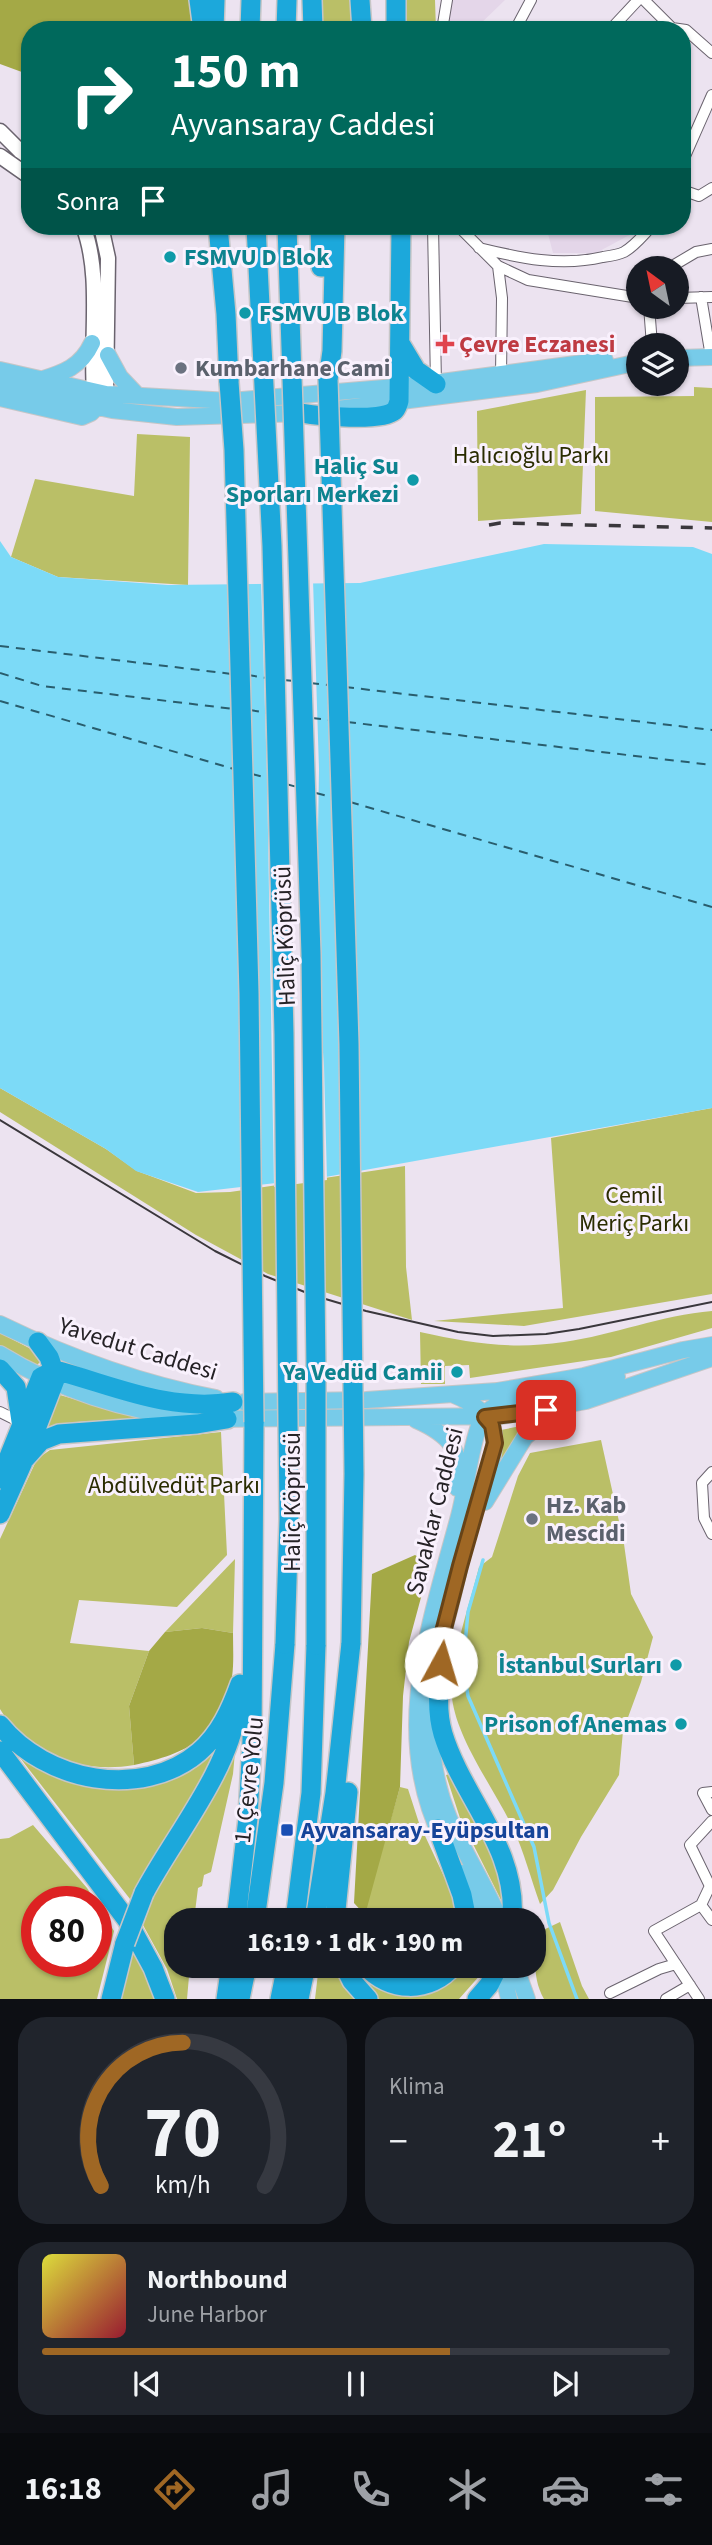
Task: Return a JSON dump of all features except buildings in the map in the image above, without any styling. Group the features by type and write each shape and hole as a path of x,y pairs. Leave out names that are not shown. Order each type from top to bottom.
{"highway":[{"path":"199,0 202,21"},
{"path":"214,21 215,0"},
{"path":"360,0 362,21"},
{"path":"366,21 371,0"},
{"path":"396,0 397,21"},
{"path":"250,21 251,1"},
{"path":"286,21 287,2"},
{"path":"312,3 313,21"},
{"path":"219,235 234,450 249,993 254,1422 250,1783 237,1908"},
{"name":"Haliç Köprüsü","path":"256,235 272,546 284,1061 289,1494 285,1644"},
{"name":"Haliç Köprüsü","path":"287,235 311,954 316,1382 316,1645 311,1793 297,1908"},
{"path":"316,1908 335,1793 351,1643 354,1474 349,1044 328,380 320,235"},
{"path":"328,380 332,351 335,235"},
{"path":"394,235 397,392"},
{"path":"301,413 341,417 385,415 394,412 400,341 401,235"},
{"path":"400,341 402,351 416,370 436,384"},
{"path":"0,1514 24,1461 50,1376 38,1342"},
{"path":"0,1369 16,1387 22,1423"},
{"path":"50,1376 132,1395 230,1411"},
{"path":"0,1479 22,1423 50,1376"},
{"path":"24,1461 41,1441 59,1434 197,1424 230,1411"},
{"path":"111,1999 125,1943 144,1894 220,1762 237,1716 245,1652 253,1630"},
{"path":"443,1632 439,1719 457,1770 493,1833 505,1861 512,1892 512,1908"},
{"path":"336,1908 351,1768 355,1686 351,1643"},
{"name":"1. Çevre Yolu","path":"257,1908 274,1783 285,1644"},
{"path":"0,1725 38,1759 55,1767 101,1779 137,1778 166,1771 197,1754 230,1711 240,1684"},
{"path":"0,1751 127,1920 153,1968 165,1999"},
{"path":"347,1908 352,1811 351,1768"},
{"path":"438,1829 465,1908"},
{"path":"226,1999 229,1978"},
{"path":"240,1999 244,1978"},
{"path":"280,1999 284,1978"},
{"path":"299,1999 303,1978"},
{"path":"351,1978 368,1999"},
{"path":"380,1978 397,1986 407,1987 429,1984 441,1978"},
{"path":"477,1999 493,1978"}],"main road":[{"path":"0,131 21,152"},
{"path":"0,156 21,171"},
{"path":"86,235 92,258 92,343 99,397"},
{"path":"0,398 82,417 99,397 108,355 108,258 103,235"},
{"path":"39,381 75,367 92,343"},
{"path":"108,355 120,377 138,396"},
{"path":"689,358 711,357"},
{"path":"397,392 500,375 626,361"},
{"path":"0,386 99,397 138,396 230,401 537,384 626,363"},
{"path":"0,370 177,417 301,413"},
{"name":"Yavedut Caddesi","path":"0,1324 38,1342 230,1411 485,1417 546,1410 586,1401"},
{"path":"454,1395 469,1401 485,1417 495,1405 588,1388 618,1376 640,1363 683,1350 712,1345"},
{"path":"0,1354 50,1376"},
{"path":"470,1524 525,1437 541,1423 586,1401 712,1358"},
{"name":"Yavedut Caddesi","path":"230,1411 454,1395 532,1385 640,1363"},
{"path":"403,1417 444,1435 457,1455 458,1484 447,1553"},
{"name":"Savaklar Caddesi","path":"480,1908 438,1829 421,1773 416,1712 424,1650 478,1429 485,1417 492,1425 495,1443 489,1470 470,1524 443,1632 431,1686 430,1732 434,1770 449,1818 494,1908"},
{"path":"508,1978 520,1998"},
{"path":"517,1978 520,1998"}],"street":[{"path":"444,21 447,0"},
{"path":"520,21 531,0"},
{"path":"618,21 638,0"},
{"path":"644,0 665,21"},
{"path":"691,34 712,53"},
{"path":"691,143 712,95"},
{"path":"691,193 699,196 712,188"},
{"path":"433,235 436,384"},
{"path":"467,235 498,266 528,280 626,297"},
{"path":"479,247 523,259 561,262 593,260 623,253 644,235"},
{"path":"690,256 712,249"},
{"path":"498,266 502,298 500,375"},
{"path":"707,297 711,357"},
{"path":"0,1412 22,1423"},
{"path":"712,1472 702,1483 704,1518 712,1534"},
{"path":"712,1792 704,1793 712,1810"},
{"path":"699,1999 654,1931 701,1905 710,1886 690,1845 712,1821"},
{"path":"701,1905 712,1920"},
{"path":"610,1993 659,1969 676,1964"},
{"path":"666,1999 690,1985"}],"shaded area":[{"path":"447,0 505,0 483,21 442,21"},
{"path":"548,235 629,235 596,253 553,253"}],"green space":[{"path":"0,0 190,0 192,21 21,21 21,72 0,64"},
{"path":"323,0 353,0 354,21 323,21"},
{"path":"404,0 435,0 436,21 405,21"},
{"path":"694,387 712,388 712,522 595,511 595,397 694,396"},
{"name":"Halıcıoğlu Parkı","path":"586,390 581,514 478,521 477,411"},
{"path":"137,434 190,437 188,585 58,577 11,557 35,479 134,496"},
{"path":"0,1088 106,1149 137,1171 196,1193 230,1192 405,1166 406,1267 412,1320 268,1274 196,1235 0,1112"},
{"name":"Cemil Meriç Parkı","path":"712,1108 712,1294 524,1326 434,1321 563,1308 551,1138"},
{"path":"712,1311 712,1328 611,1357 470,1378 469,1365 445,1366 445,1384 421,1384 420,1332 491,1344 545,1344 582,1339"},
{"path":"0,1333 33,1350 40,1362 35,1367 0,1347"},
{"path":"60,1395 142,1419 76,1422 46,1427"},
{"path":"526,1425 497,1470 501,1455 501,1430"},
{"name":"Abdülvedüt Parkı","path":"221,1432 227,1555 177,1607 79,1600 70,1643 149,1651 129,1706 134,1765 95,1767 76,1764 41,1750 11,1725 0,1709 0,1539 37,1459 50,1450"},
{"path":"601,1440 624,1544 631,1594 653,1637 641,1682 623,1731 619,1775 553,1890 540,1904 513,1828 461,1731 452,1698 453,1669 479,1567 492,1557 518,1476 530,1453"},
{"path":"415,1555 430,1564 409,1642 403,1696 400,1787 367,1908 359,1908 354,1903 372,1574"},
{"path":"235,1559 233,1633 202,1628 165,1632"},
{"path":"202,1628 233,1633 232,1677 221,1714 200,1739 186,1748 134,1765 129,1706 149,1651 165,1632"},
{"path":"236,1741 233,1774 211,1872 204,1875 202,1886 198,1888 196,1908 164,1908 164,1964 143,1925 158,1885"},
{"path":"217,1746 198,1785 130,1899 17,1754 50,1773 93,1786"},
{"path":"450,1774 491,1851 497,1867 502,1902 460,1818 446,1775"},
{"path":"400,1787 408,1789 419,1823 455,1900 456,1908 365,1908"},
{"path":"33,1825 85,1886 21,1886 21,1977 102,1977 97,1999 0,1999 0,1839 9,1838"},
{"path":"560,1922 589,1999 544,1999 537,1978 546,1978 546,1929"},
{"path":"133,1946 156,1999 121,1999"},
{"path":"170,1978 189,1978 187,1999 177,1999"},
{"path":"317,1978 343,1978 340,1980 355,1999 315,1999"},
{"path":"361,1978 368,1978 387,1991 408,1994 430,1990 451,1980 478,1978 459,1999 378,1999 369,1991"}],"water":[{"path":"0,541 11,557 58,577 168,585 360,583 544,544 693,547 712,554 712,1108 320,1178 198,1192 136,1171 106,1149 0,1088"}],"pier":[{"path":"313,580 319,769 316,954 324,1066 327,1180 274,1187 261,581"}],"waterway":[{"path":"483,1560 468,1612 463,1665 468,1696 534,1847 549,1923 577,1999"}],"ferry route":[{"path":"0,646 232,674"},
{"path":"0,673 42,686 234,709"},
{"path":"248,675 267,678"},
{"path":"283,680 294,681"},
{"path":"310,683 329,685"},
{"path":"345,687 712,730"},
{"path":"0,701 234,769"},
{"path":"250,710 268,713"},
{"path":"312,718 331,720"},
{"path":"347,722 712,765"},
{"path":"252,774 267,778"},
{"path":"286,784 297,787"},
{"path":"316,793 331,797"},
{"path":"350,802 712,907"}],"tram line":[{"path":"0,1120 215,1251 265,1276 312,1295 366,1311 458,1332 493,1336 546,1334 579,1329 712,1302"}],"railway":[{"path":"489,525 500,523 712,528"}],"place":[{"name":"FSMVU D Blok","path":"170,257"},
{"name":"FSMVU B Blok","path":"245,313"},
{"name":"Çevre Eczanesi","path":"445,344"},
{"name":"Kumbarhane Cami","path":"181,368"},
{"name":"Haliç Su Sporları Merkezi","path":"413,480"},
{"name":"Ya Vedüd Camii","path":"457,1372"},
{"name":"Hz. Kab Mescidi","path":"532,1519"},
{"name":"İstanbul Surları","path":"676,1665"},
{"name":"Prison of Anemas","path":"681,1724"},
{"name":"Ayvansaray-Eyüpsultan","path":"287,1830"}],"route":[{"path":"441,1663 443,1632 470,1524 489,1470 495,1443 492,1425 485,1417 546,1410"}]}
